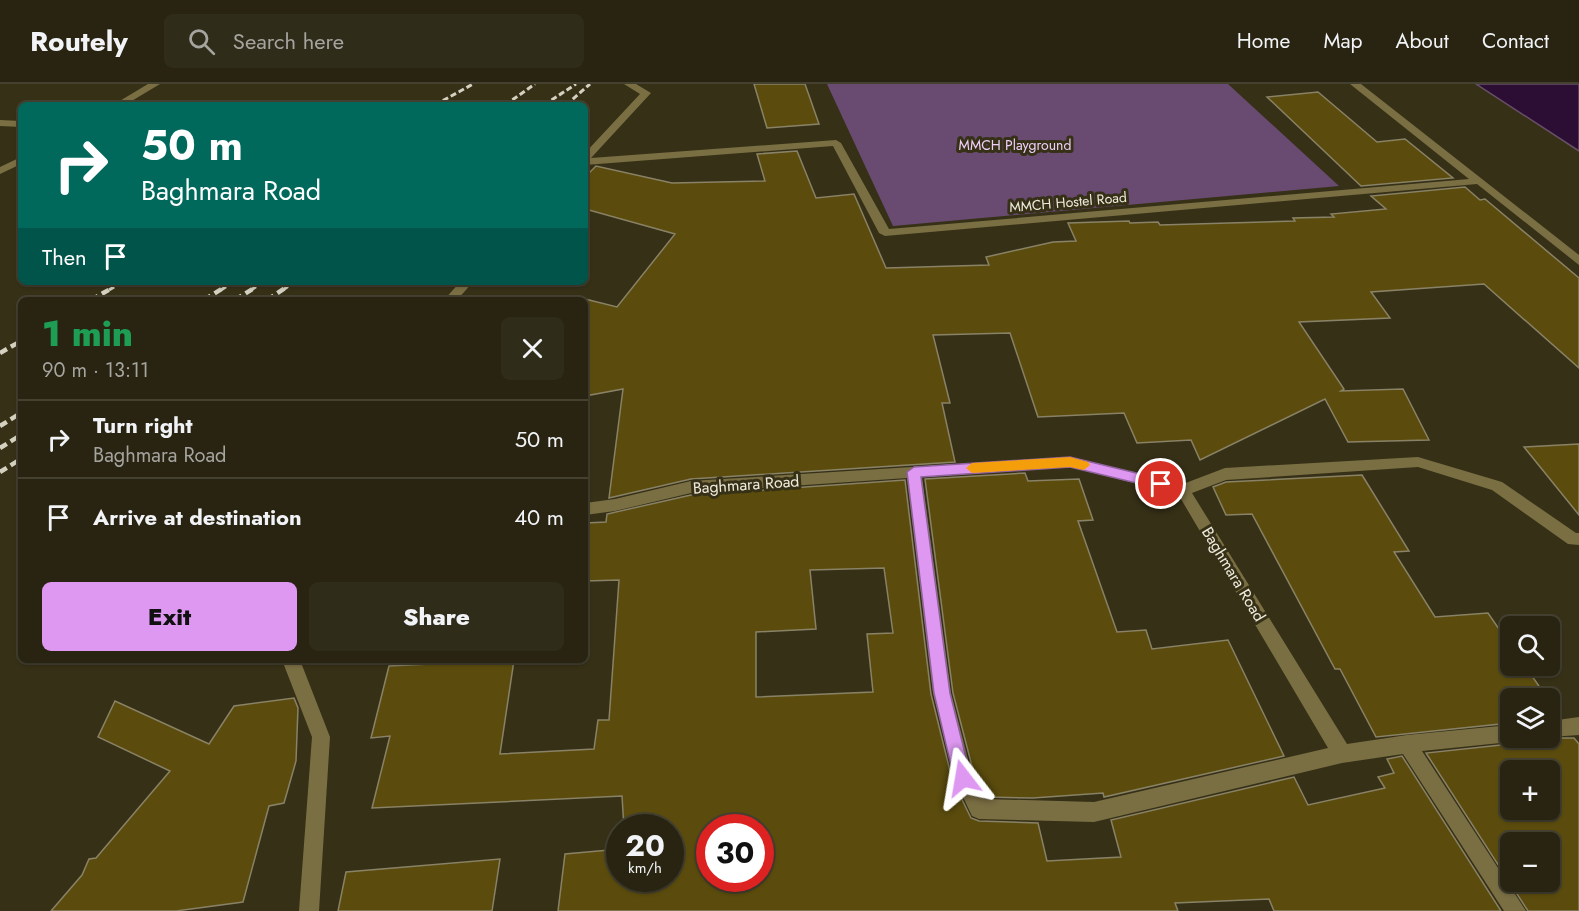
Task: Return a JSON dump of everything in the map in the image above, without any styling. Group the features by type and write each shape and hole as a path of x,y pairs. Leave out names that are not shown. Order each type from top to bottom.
{"street":[{"path":"123,102 155,84"},
{"path":"629,84 646,93"},
{"path":"588,157 656,84"},
{"path":"1355,84 1579,261"},
{"path":"0,123 18,124"},
{"name":"MMCH Hostel Road","path":"588,160 836,143 885,233 1479,181"},
{"path":"0,171 18,162"},
{"path":"453,297 464,285"},
{"name":"Baghmara Road","path":"588,509 615,505 691,487 1070,462 1184,490 1342,754"},
{"path":"1184,490 1225,474 1418,462 1497,486 1574,540 1579,539"},
{"path":"914,472 942,693 963,778 979,809 1094,812 1342,754 1500,734"},
{"path":"292,663 321,736 309,911"},
{"path":"1560,728 1579,726"},
{"path":"1407,744 1516,911"}],"green space":[{"name":"MMCH Playground","path":"827,84 1228,84 1339,186 893,226"}],"shaded area":[{"path":"1476,84 1579,84 1579,151"}],"building":[{"path":"754,84 805,84 819,124 767,128"},
{"path":"1318,92 1377,142 1405,139 1453,178 1361,186 1267,97"},
{"path":"797,151 816,198 854,194 886,268 989,265 986,257 1053,242 1076,241 1068,223 1129,221 1130,223 1158,222 1160,225 1295,221 1293,218 1334,217 1331,214 1386,209 1371,196 1465,187 1480,200 1485,199 1579,278 1579,368 1484,284 1371,292 1390,318 1299,322 1344,389 1341,391 1403,389 1429,440 1348,442 1325,399 1200,460 1191,440 1137,443 1124,413 1038,417 1010,333 933,335 950,403 942,403 955,462 691,479 609,498 623,389 588,395 588,300 617,307 675,234 588,210 588,174 596,166 672,183 765,181 757,154"},
{"path":"1579,444 1579,515 1524,447"},
{"path":"1025,473 1028,481 1079,479 1093,520 1078,521 1117,632 1146,630 1152,649 1228,640 1284,756 1104,797 1103,793 1033,798 985,797 974,774 953,693 925,479"},
{"path":"1362,475 1409,551 1394,552 1435,617 1488,613 1500,630 1500,676 1532,676 1540,688 1500,688 1500,724 1376,737 1340,669 1335,669 1252,514 1226,515 1213,487 1226,482"},
{"path":"905,480 931,694 952,779 971,818 979,821 1038,823 1047,861 1121,857 1111,820 1294,777 1308,805 1385,788 1378,777 1394,773 1387,759 1402,756 1501,911 1274,911 1269,899 1175,903 1178,911 558,911 565,854 606,850 606,892 684,892 684,814 623,814 622,796 372,808 390,736 371,738 389,666 514,663 500,754 594,749 598,720 609,720 619,580 588,581 588,523 606,522 607,514 691,495","holes":["884,568 893,633 867,634 873,692 756,697 756,632 816,629 810,570"]},
{"path":"294,698 298,708 296,761 284,803 269,806 243,902 176,911 51,911 82,875 89,859 96,858 170,771 98,737 115,701 209,744 234,706"},
{"path":"1560,738 1574,738 1579,744 1579,911 1528,911 1516,892 1560,892 1560,832 1500,832 1500,868 1426,753 1500,745 1500,748 1560,748"},
{"path":"500,859 492,911 338,911 346,872"}],"railway":[{"path":"440,102 473,84"},
{"path":"509,102 535,84"},
{"path":"549,102 576,84"},
{"path":"569,102 590,84"},
{"path":"109,290 117,285"},
{"path":"221,290 228,285"},
{"path":"254,288 258,285"},
{"path":"283,290 290,285"},
{"path":"96,297 112,288"},
{"path":"209,297 223,288"},
{"path":"240,297 254,288"},
{"path":"272,297 285,288"},
{"path":"0,353 18,343"},
{"path":"0,426 18,415"},
{"path":"0,448 18,437"},
{"path":"0,472 18,461"}],"slow traffic":[{"path":"972,468 1070,462 1084,465"}],"route":[{"path":"963,778 942,693 914,472 1070,462 1161,484"}]}
